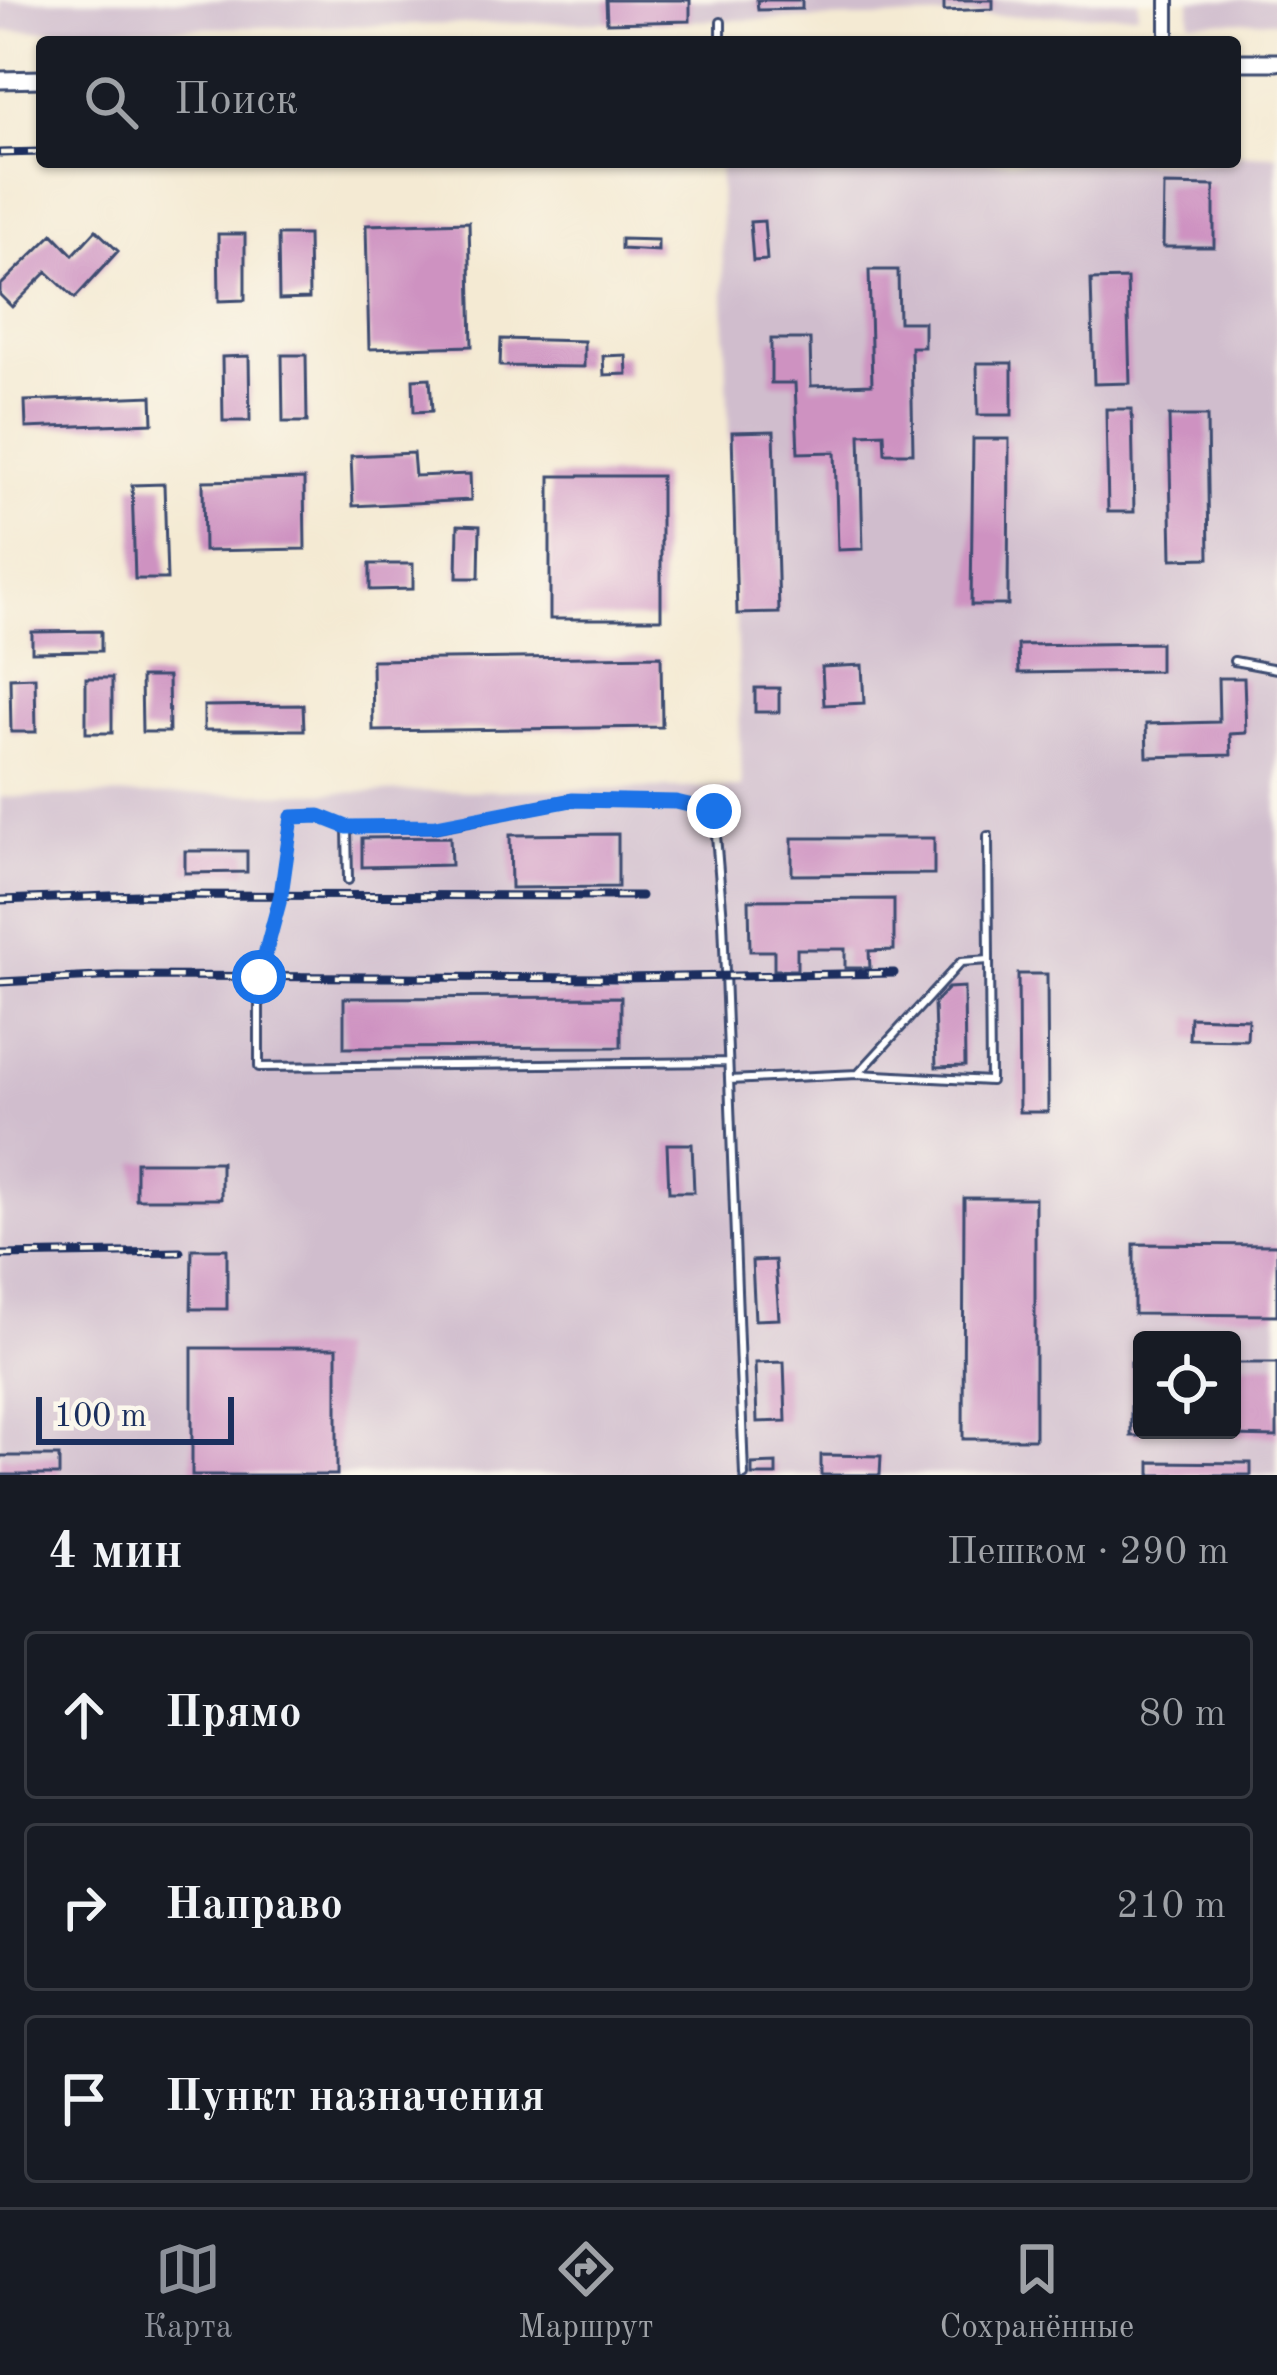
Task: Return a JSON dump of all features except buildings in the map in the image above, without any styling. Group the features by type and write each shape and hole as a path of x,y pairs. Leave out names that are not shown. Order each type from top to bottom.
{"street":[{"path":"1167,0 1167,36"},
{"path":"1241,62 1277,62"},
{"path":"0,80 36,80"}],"lane":[{"path":"721,22 721,36"},
{"path":"1234,661 1277,669"},
{"path":"726,1062 259,1067 259,977 281,895 292,817 319,816 347,827 436,826 572,800 676,802 714,811 723,920 744,1475"},
{"path":"347,827 348,880"},
{"path":"729,1080 858,1074 990,1081 988,836"},
{"path":"858,1074 961,962 989,960"}],"shaded area":[{"path":"0,0 1138,0 1138,14 0,31"},
{"path":"1190,0 1277,0 1277,21 1190,22"},
{"path":"1241,154 1277,155 1277,1475 0,1475 0,797 742,787 719,168 1241,168"}],"railway":[{"path":"0,153 36,152"},
{"path":"0,900 138,895 641,896"},
{"path":"0,982 118,976 624,978 894,973"},
{"path":"0,1255 180,1252"}],"route":[{"path":"259,977 281,895 292,817 319,816 347,827 436,826 572,800 676,802 714,811"}]}
